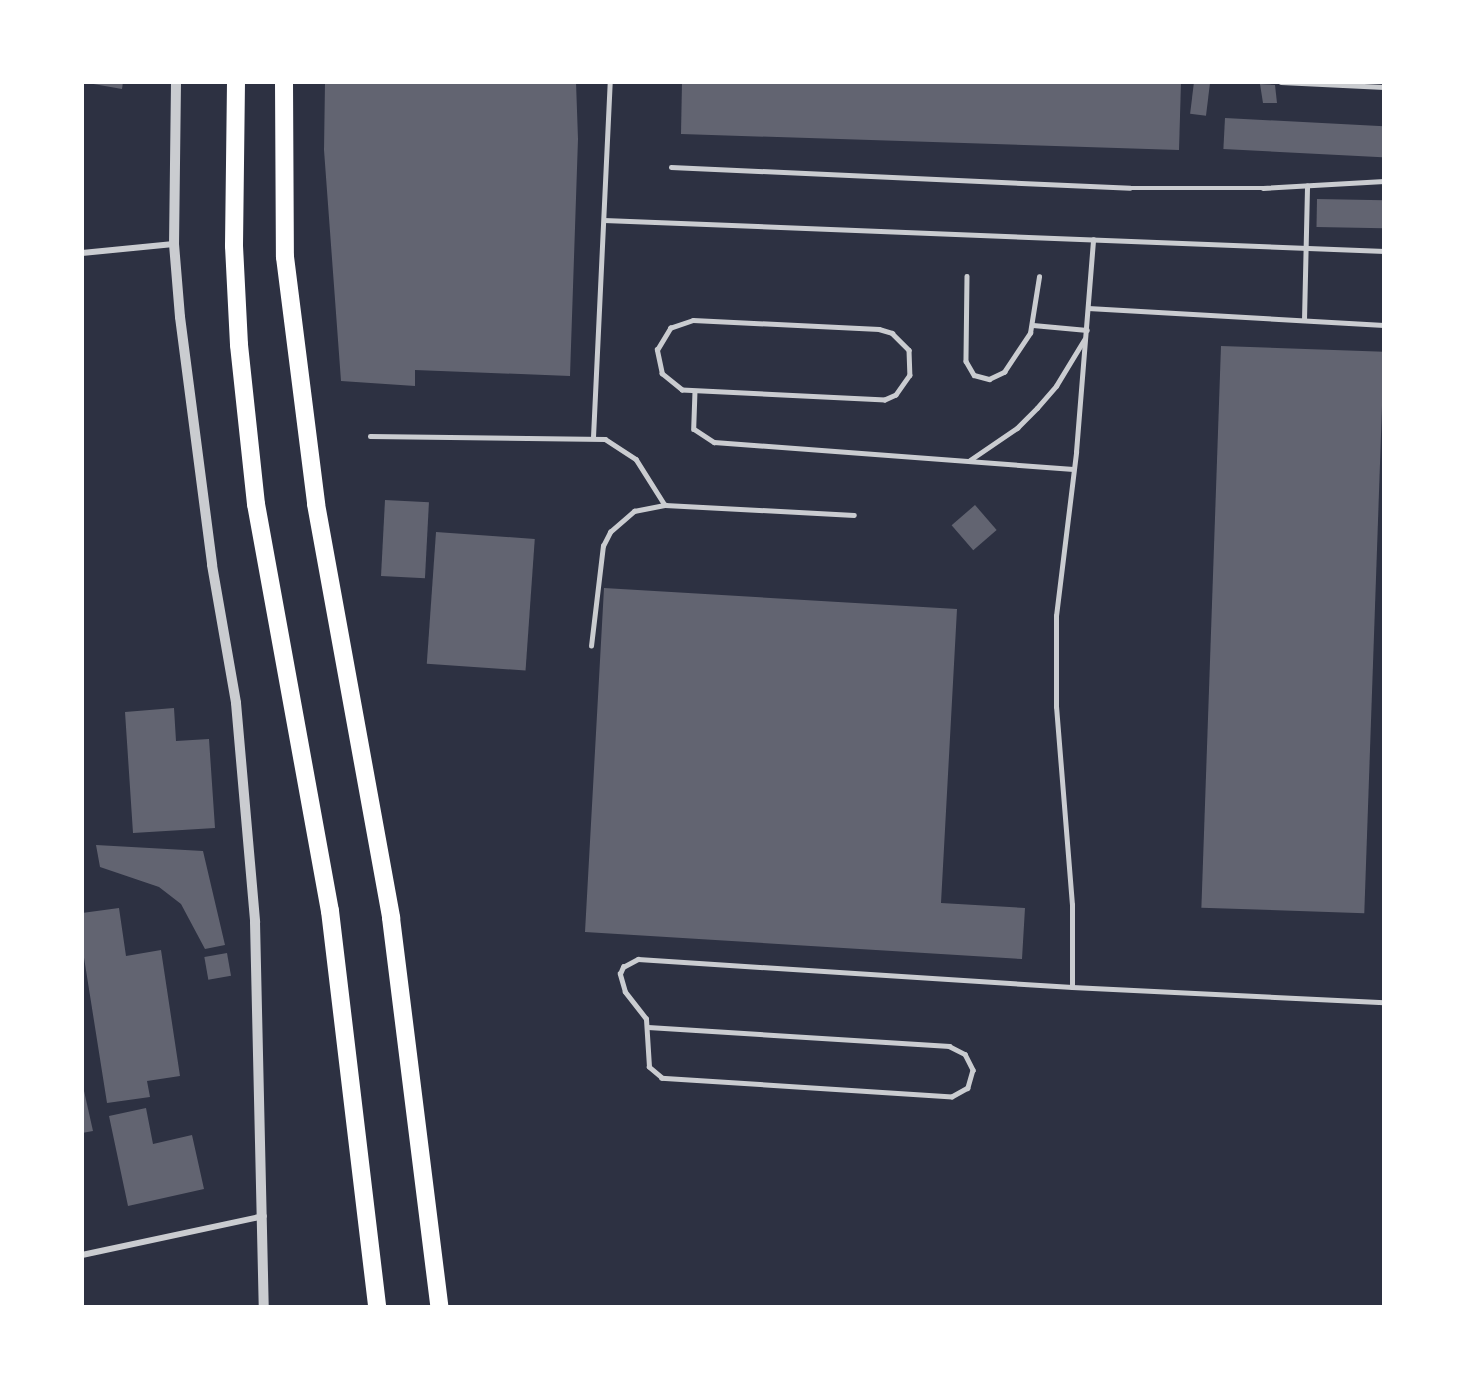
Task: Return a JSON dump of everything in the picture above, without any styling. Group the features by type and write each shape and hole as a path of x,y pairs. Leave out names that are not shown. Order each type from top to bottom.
{"highway":[{"path":"236,82 234,246 239,345 256,504 330,911 377,1306"},
{"path":"284,82 285,257 298,363 316,504 391,918 440,1306"}],"street":[{"path":"176,82 174,244 212,565 236,703 255,922 265,1216 264,1306"},
{"path":"82,253 174,244"},
{"path":"82,1255 265,1216"}],"lane":[{"path":"593,436 610,82"},
{"path":"1281,82 1383,87"},
{"path":"671,167 1130,188 1307,186 1383,181"},
{"path":"1304,320 1307,186"},
{"path":"604,220 1383,251"},
{"path":"1072,987 1071,869 1055,662 1059,571 1073,469 1087,330 1093,240"},
{"path":"967,276 966,361 974,375 989,379 1004,372 1033,325 1039,277"},
{"path":"1088,308 1383,325"},
{"path":"693,320 879,329 902,340 912,363 905,386 885,400 695,391 670,384 657,363 661,338 675,325 693,320"},
{"path":"1033,325 1087,330"},
{"path":"970,460 1017,428 1037,408 1062,378 1086,338"},
{"path":"695,391 692,422 706,440 1073,469"},
{"path":"370,436 593,436 627,450 665,505"},
{"path":"591,646 600,561 610,531 634,511 665,505 854,516"},
{"path":"648,1027 949,1046 965,1054 973,1070 972,1079 961,1094 943,1097 670,1080 649,1067 648,1027 642,1012 625,992 620,974 623,967 638,959 1072,987 1383,1002"}],"building":[{"path":"82,82 123,82 122,89"},
{"path":"325,82 576,82 578,139 570,376 415,370 415,386 341,381 324,150"},
{"path":"682,82 1181,82 1179,150 681,134"},
{"path":"1194,82 1210,84 1206,116 1190,114"},
{"path":"1260,84 1275,85 1277,103 1263,103"},
{"path":"1225,118 1384,126 1382,157 1223,149"},
{"path":"1317,199 1384,200 1384,228 1317,227"},
{"path":"1221,346 1384,352 1364,913 1201,908"},
{"path":"385,500 429,502 425,578 381,576"},
{"path":"975,505 997,530 973,550 952,525"},
{"path":"436,532 535,539 526,671 427,664"},
{"path":"604,588 957,609 941,903 1025,908 1022,959 585,932"},
{"path":"174,708 176,741 209,739 215,828 133,833 125,712"},
{"path":"96,845 203,851 225,945 205,949 181,904 159,887 100,867"},
{"path":"119,908 126,956 161,950 180,1076 147,1081 150,1097 107,1103 82,945 82,913"},
{"path":"227,953 231,976 208,980 204,957"},
{"path":"82,1082 93,1131 82,1133"},
{"path":"146,1108 153,1144 192,1135 204,1189 128,1206 109,1116"}]}
